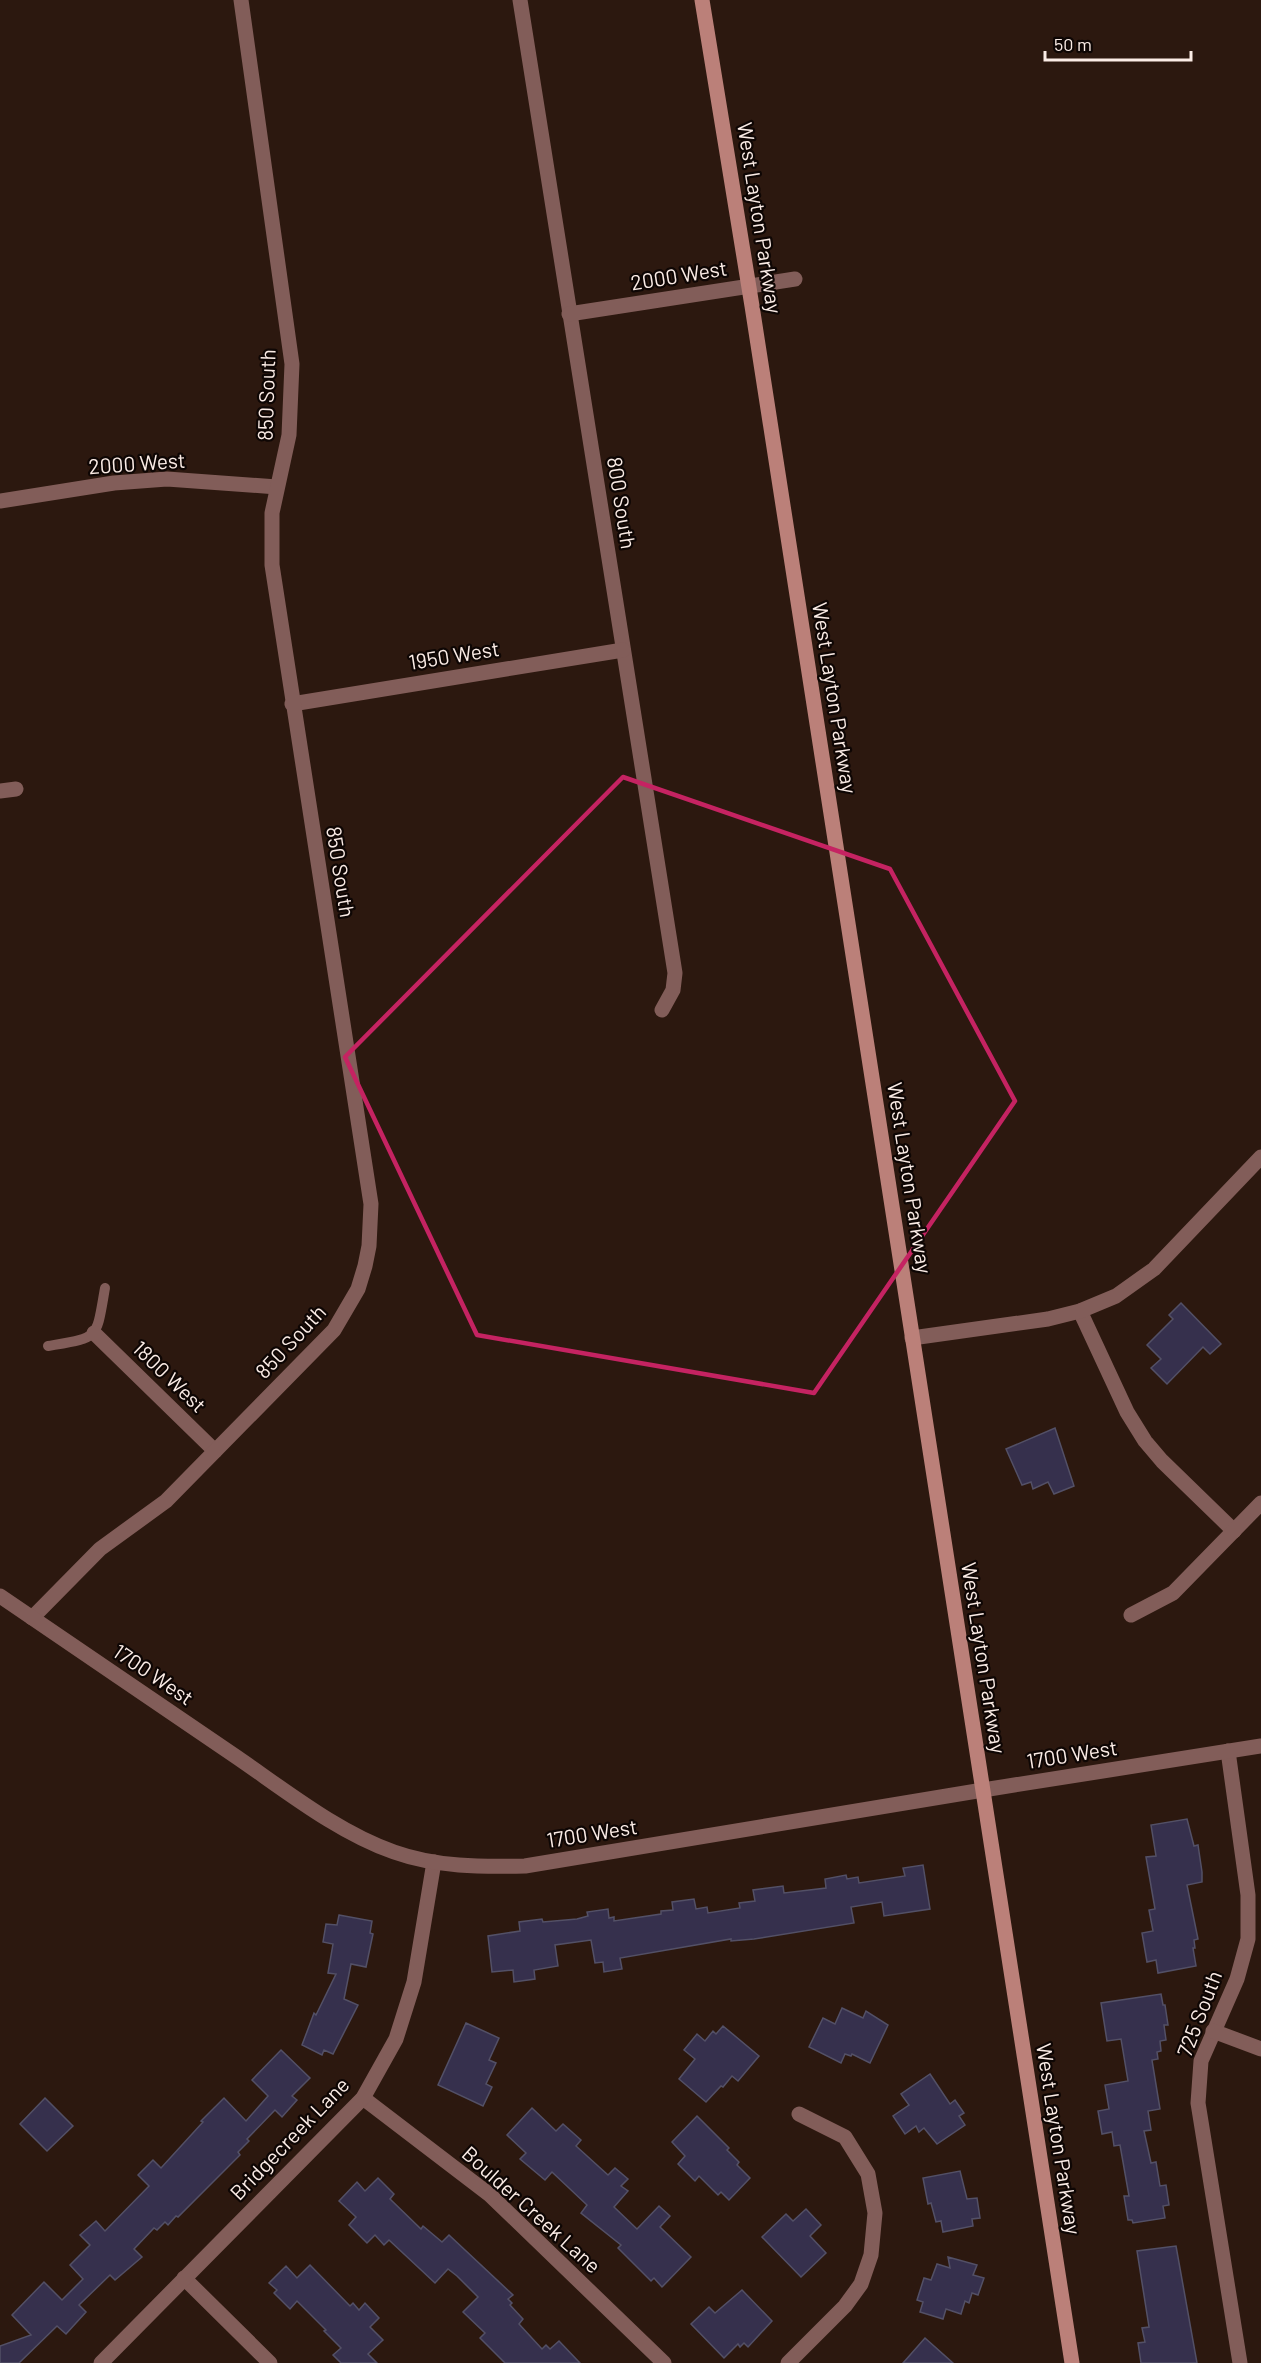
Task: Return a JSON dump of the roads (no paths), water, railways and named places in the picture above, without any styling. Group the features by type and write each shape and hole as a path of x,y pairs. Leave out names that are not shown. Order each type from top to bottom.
{"main road":[{"name":"West Layton Parkway","path":"702,0 749,286 1072,2363"}],"street":[{"name":"850 South","path":"32,1618 100,1549 166,1501 334,1330 358,1289 369,1246 371,1204 272,565 272,513 289,435 292,364 241,0"},
{"name":"800 South","path":"519,0 675,973 673,990 662,1010"},
{"name":"2000 West","path":"569,314 795,279"},
{"name":"2000 West","path":"0,501 114,483 167,479 277,487"},
{"name":"1950 West","path":"292,704 623,650"},
{"path":"0,791 16,789"},
{"path":"912,1338 1048,1319 1080,1311 1116,1296 1154,1269 1261,1157"},
{"path":"1080,1311 1127,1412 1145,1441 1162,1461 1234,1531"},
{"name":"1800 West","path":"94,1333 215,1451"},
{"path":"1131,1615 1173,1593 1261,1503"},
{"name":"1700 West","path":"0,1596 361,1837 394,1852 434,1862 475,1867 525,1866 1261,1746"},
{"name":"725 South","path":"1228,1751 1248,1895 1248,1939 1237,1979 1201,2061 1198,2103 1240,2363"},
{"name":"Bridgecreek Lane","path":"101,2363 363,2097 396,2039 414,1982 434,1862"},
{"path":"1213,2031 1261,2049"},
{"name":"Boulder Creek Lane","path":"363,2097 490,2195 664,2363"},
{"path":"788,2363 845,2306 861,2284 871,2255 875,2213 868,2174 845,2137 799,2114"},
{"path":"184,2278 270,2363"}],"lane":[{"path":"48,1346 85,1339 94,1333 99,1322 105,1288"}]}
